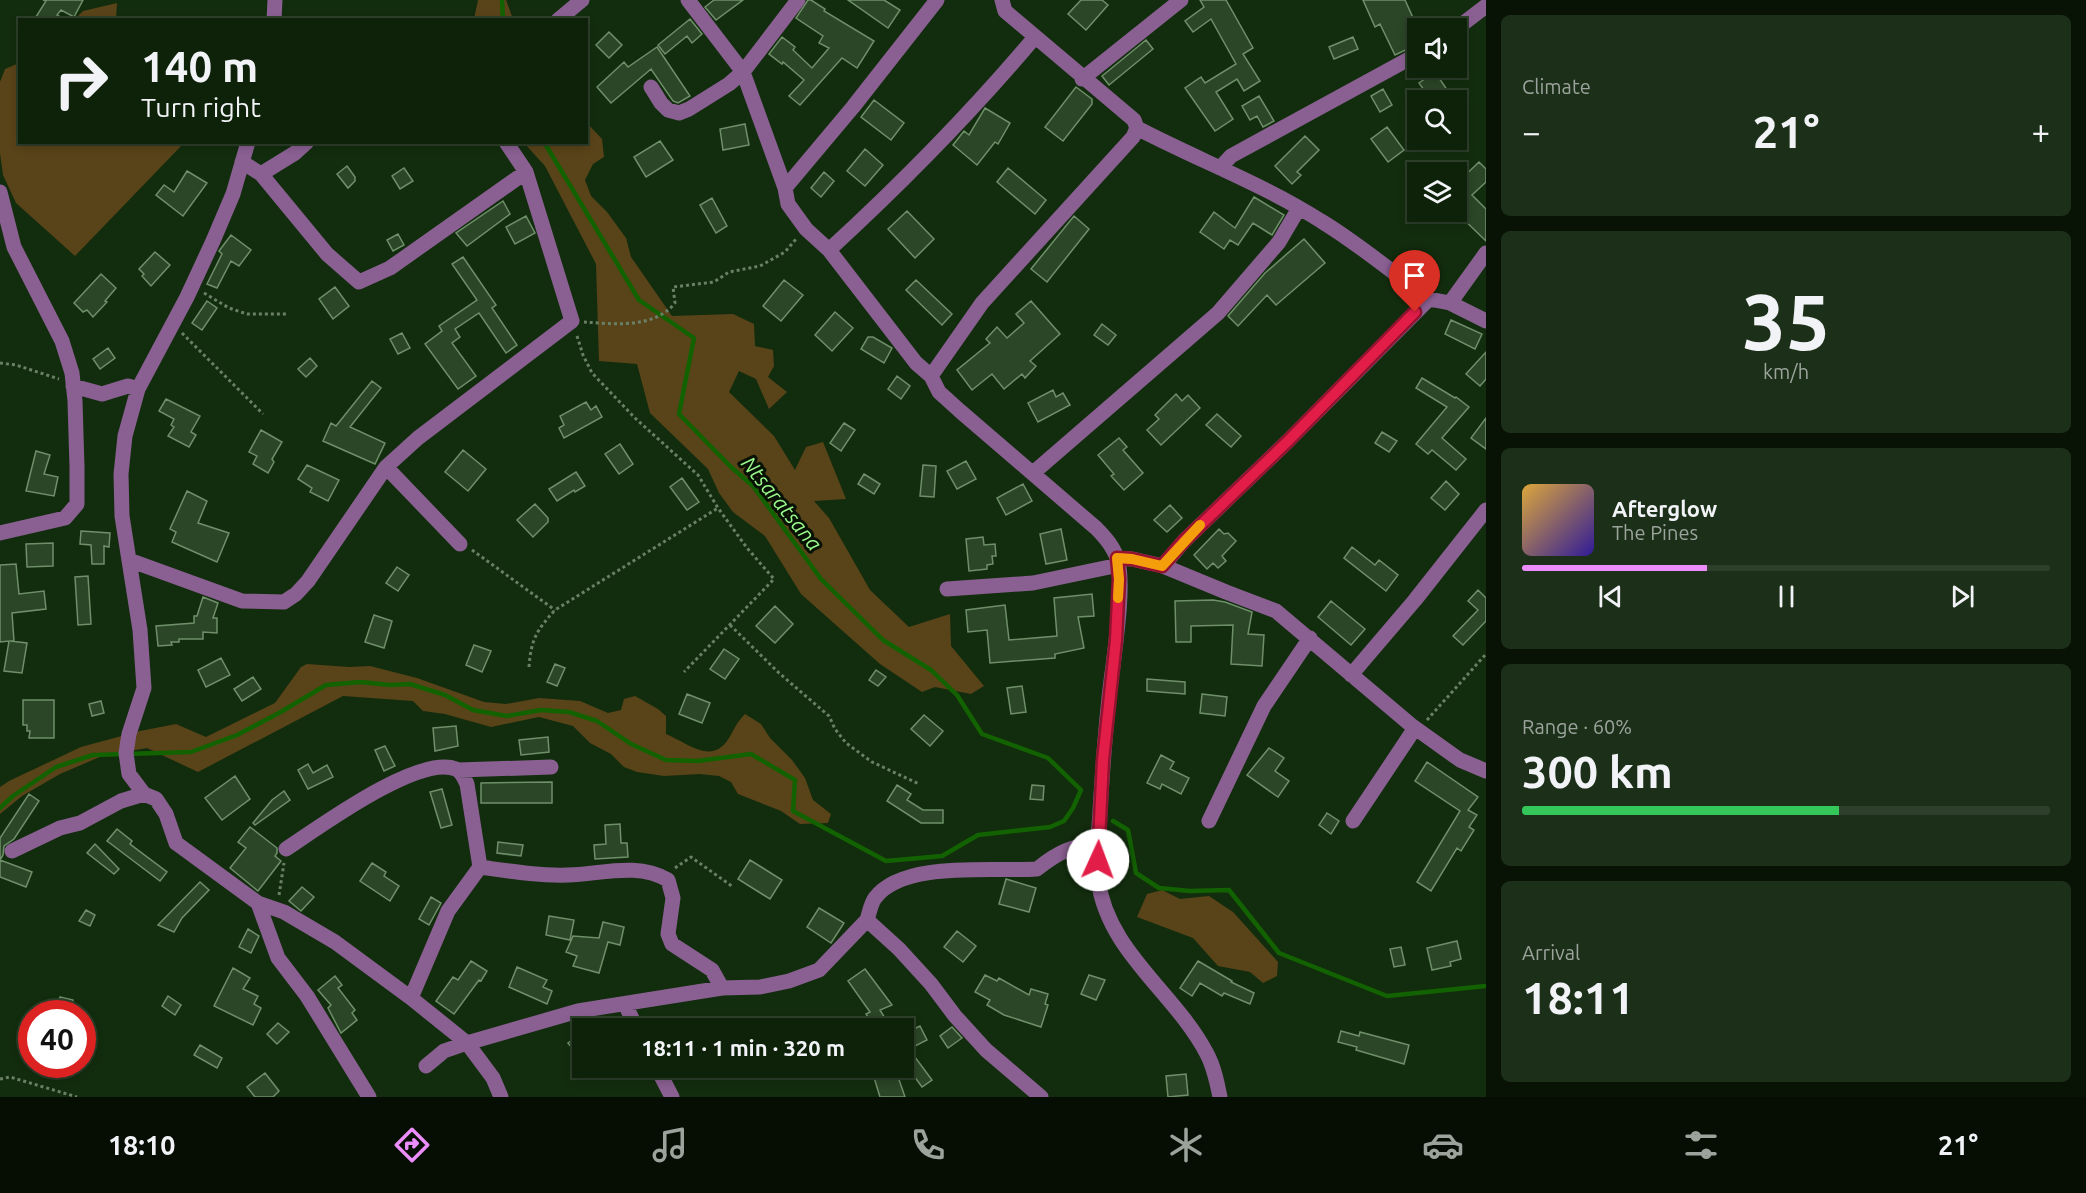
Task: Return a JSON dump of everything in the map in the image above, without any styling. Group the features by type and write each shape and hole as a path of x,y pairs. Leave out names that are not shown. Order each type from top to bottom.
{"street":[{"path":"274,0 274,18"},
{"path":"560,18 582,0"},
{"path":"688,0 743,72 785,188 788,204 806,229 829,250 916,363 931,376 939,392 1096,528 1108,541 1118,561 1116,640 1105,731 1097,877 1107,917 1140,968 1181,1014 1206,1052 1214,1068 1220,1097"},
{"path":"651,87 668,110 679,113 729,84 743,72 798,0"},
{"path":"785,188 937,0"},
{"path":"1002,0 1005,11 1082,79 1134,120 1137,128 1323,221 1429,299 1450,303 1486,321"},
{"path":"1082,79 1181,0"},
{"path":"1467,22 1484,10"},
{"path":"829,250 901,183 992,89 1035,37"},
{"path":"1220,168 1231,156 1407,60"},
{"path":"931,376 982,303 1133,137 1137,128"},
{"path":"247,144 233,194 192,285 138,389 125,436 121,474 122,516 140,630 144,688 129,734 126,753 129,774 144,794 156,799 166,814 176,843 258,903 284,912 335,942 411,998 467,1043 493,1078 501,1097"},
{"path":"261,174 295,153 305,144"},
{"path":"129,560 242,601 284,602 296,594 308,581 386,467 418,438 572,321 526,172 507,144"},
{"path":"242,162 261,174 327,254 359,282 390,268 526,172"},
{"path":"0,192 14,247 62,341 72,373 75,401 77,504 64,519 0,533"},
{"path":"1033,472 1218,313 1279,242 1299,208"},
{"path":"1450,303 1486,252"},
{"path":"1162,566 1184,541 1288,441 1429,299"},
{"path":"73,386 102,394 128,386 138,389"},
{"path":"386,467 460,544"},
{"path":"1351,675 1415,600 1486,510"},
{"path":"947,589 1033,583 1132,559 1162,566 1276,611 1416,729 1460,760 1486,771"},
{"path":"1209,821 1263,706 1310,638"},
{"path":"1353,820 1416,729"},
{"path":"286,849 345,809 394,781 433,768 458,770 550,767"},
{"path":"411,998 448,911 480,867 466,784 462,773 458,770"},
{"path":"12,851 60,828 80,823 121,801 144,794"},
{"path":"426,1066 444,1051 578,1011 722,987 760,987 789,981 819,970 867,920 874,898 896,881 949,869 1037,869 1055,854 1082,844 1098,844"},
{"path":"480,867 535,874 568,875 633,870 654,872 668,880 673,898 668,934 672,944 712,970 722,987"},
{"path":"258,903 278,958 307,996 369,1097"},
{"path":"867,920 899,949 986,1050 1041,1097"},
{"path":"625,1004 632,1018"},
{"path":"662,1078 672,1097"}],"path":[{"path":"684,672 774,579 747,548 698,475 635,418 592,373 583,355 572,321 629,325 668,311 675,303 674,287 714,282 729,272 760,266 785,252 806,229"},
{"path":"192,285 229,309 247,314 286,314"},
{"path":"172,323 262,414"},
{"path":"0,363 16,365 73,386"},
{"path":"529,667 530,647 541,626 555,610 718,508"},
{"path":"460,544 555,610"},
{"path":"730,626 778,673 829,716 835,729 846,743 872,762 919,784"},
{"path":"1416,729 1486,654"},
{"path":"274,909 282,888 286,849"},
{"path":"668,880 678,865 691,857 733,887"},
{"path":"0,1079 10,1077 77,1097"}],"shaded area":[{"path":"478,0 506,0 513,18 474,18"},
{"path":"117,3 116,18 76,18 83,11"},
{"path":"18,63 18,144 183,144 75,256 16,203 3,175 0,153 0,82 5,69"},
{"path":"588,124 602,139 604,157 593,164 585,180 591,196 607,212 626,238 631,257 672,316 733,314 754,324 755,346 773,350 774,366 768,377 787,392 769,409 756,379 739,371 729,392 774,436 795,470 806,447 823,442 846,499 814,501 829,518 870,590 909,627 950,614 951,646 984,686 971,694 935,687 922,692 880,664 801,594 765,536 733,512 719,493 708,469 650,413 637,364 599,361 596,264 545,166 525,144 588,144"},
{"path":"307,664 370,666 417,678 484,702 506,704 539,698 580,701 608,713 621,710 624,699 635,696 666,716 666,734 691,747 707,751 722,746 745,714 761,724 770,738 792,760 805,778 813,800 831,814 828,823 800,824 781,811 738,794 731,782 719,776 700,774 664,776 637,772 624,767 611,754 590,743 573,726 539,717 491,727 445,714 423,711 413,701 343,696 198,772 147,748 102,756 60,774 22,796 0,814 0,787 9,781 81,747 140,731 176,724 206,737 275,703 301,667"},
{"path":"1162,890 1180,899 1209,896 1233,912 1278,962 1277,976 1263,983 1250,972 1218,966 1193,938 1137,917 1147,894"}],"building":[{"path":"43,0 83,0 74,17 61,10 57,15 62,18 35,18 46,1"},
{"path":"714,0 743,0 716,20 705,7"},
{"path":"808,0 874,41 857,68 842,58 800,105 789,96 804,80 783,62 782,64 769,54 782,37 795,47 793,50 812,68 829,48 819,43 823,36 796,18"},
{"path":"848,0 884,0 900,10 888,28"},
{"path":"1081,0 1102,0 1108,5 1086,30 1068,14"},
{"path":"1200,0 1226,0 1253,48 1243,54 1260,81 1244,91 1237,79 1216,92 1233,119 1215,131 1185,88 1201,77 1205,83 1236,64 1211,19 1193,32 1185,21 1204,7"},
{"path":"1363,0 1405,0 1413,18 1407,18 1407,49 1395,55 1380,24 1375,27"},
{"path":"690,19 702,34 692,43 687,36 665,54 658,45"},
{"path":"609,32 622,45 609,58 596,45"},
{"path":"1353,37 1358,49 1334,59 1329,47"},
{"path":"1146,40 1153,49 1109,85 1102,76"},
{"path":"657,47 690,96 678,103 673,101 651,69 611,103 597,87 624,62 628,67"},
{"path":"1426,78 1439,78 1447,90 1424,90 1419,83"},
{"path":"1076,87 1092,99 1092,104 1063,141 1045,127"},
{"path":"1383,89 1392,105 1380,112 1371,96"},
{"path":"1259,96 1274,121 1263,127 1257,116 1250,120 1242,106"},
{"path":"874,100 904,123 891,140 861,117"},
{"path":"985,108 1010,123 998,144 995,142 977,165 953,145 964,131 969,135"},
{"path":"745,124 749,145 723,150 720,129"},
{"path":"1387,127 1404,150 1388,162 1371,139"},
{"path":"1305,136 1319,150 1297,172 1301,175 1292,184 1275,166"},
{"path":"660,141 673,160 646,177 634,157"},
{"path":"865,149 883,165 865,186 847,171"},
{"path":"1479,162 1486,169 1486,182 1472,195 1486,209 1486,241 1466,222 1467,173"},
{"path":"347,166 355,177 355,181 348,188 337,174"},
{"path":"404,168 413,181 400,189 392,176"},
{"path":"1008,168 1046,200 1035,214 997,182"},
{"path":"187,171 207,183 183,216 156,195 164,185 174,192"},
{"path":"824,172 834,181 821,197 811,188"},
{"path":"1254,197 1284,215 1272,235 1253,223 1238,245 1230,240 1224,249 1200,232 1214,212 1235,228"},
{"path":"712,198 727,226 716,233 700,205"},
{"path":"503,201 510,214 467,246 456,233"},
{"path":"907,211 934,239 915,258 888,229"},
{"path":"526,216 535,233 515,244 506,227"},
{"path":"1074,216 1089,229 1047,282 1031,269"},
{"path":"398,234 404,245 393,251 387,240"},
{"path":"231,235 251,250 239,266 231,261 217,288 207,284 222,254 219,251"},
{"path":"1304,239 1325,263 1276,305 1267,295 1238,326 1228,316 1265,273"},
{"path":"155,252 170,265 151,286 139,269"},
{"path":"463,257 496,305 492,308 517,345 506,353 479,313 455,329 460,337 452,343 476,376 458,389 425,344 442,331 439,326 477,300 452,264"},
{"path":"101,274 116,288 93,317 87,310 83,312 74,303"},
{"path":"784,280 803,295 781,321 763,306"},
{"path":"916,280 952,314 942,325 906,290"},
{"path":"335,287 349,306 333,319 319,299"},
{"path":"207,301 217,308 202,330 192,323"},
{"path":"1031,301 1060,334 1030,361 1036,366 1025,378 1022,374 1004,389 992,374 972,390 957,370 990,343 986,339 997,327 1007,338 1024,323 1016,314"},
{"path":"835,312 853,328 832,351 815,335"},
{"path":"1451,320 1482,334 1475,349 1445,334"},
{"path":"1102,324 1116,335 1108,345 1094,335"},
{"path":"402,333 410,348 398,354 390,339"},
{"path":"868,337 873,337 892,348 884,363 861,349"},
{"path":"108,348 115,358 100,369 93,359"},
{"path":"1486,352 1486,379 1480,386 1466,374"},
{"path":"310,358 317,366 306,377 298,369"},
{"path":"897,376 910,386 901,399 888,389"},
{"path":"1422,378 1469,407 1442,438 1466,459 1456,470 1432,450 1428,454 1416,444 1447,407 1416,388"},
{"path":"372,381 381,388 350,427 385,443 375,464 323,441 331,423 336,426"},
{"path":"1053,390 1056,397 1063,393 1070,405 1038,422 1028,403"},
{"path":"1176,394 1182,401 1188,395 1200,408 1161,445 1147,430 1159,419 1155,415"},
{"path":"166,399 200,416 191,432 196,435 189,447 168,436 174,427 171,425 174,419 159,411"},
{"path":"586,402 591,410 596,406 602,417 564,438 559,428 564,425 560,416"},
{"path":"1217,414 1241,436 1231,447 1206,425"},
{"path":"1486,418 1486,449 1471,438"},
{"path":"844,423 855,430 841,451 830,443"},
{"path":"261,430 282,442 272,459 274,462 268,473 253,464 257,456 249,452"},
{"path":"1382,432 1397,441 1389,452 1375,443"},
{"path":"1119,438 1127,447 1123,450 1143,473 1124,490 1111,476 1114,474 1098,455"},
{"path":"620,444 633,464 619,474 605,454"},
{"path":"463,450 486,469 468,491 445,472"},
{"path":"36,451 50,455 44,474 58,477 54,496 26,491"},
{"path":"966,461 976,479 957,489 947,471"},
{"path":"307,465 339,480 328,501 310,492 312,488 298,479"},
{"path":"923,465 936,466 934,497 920,496"},
{"path":"576,472 585,486 557,501 549,489"},
{"path":"864,474 880,484 874,494 858,484"},
{"path":"682,478 699,502 687,510 670,487"},
{"path":"1446,481 1459,494 1445,510 1431,498"},
{"path":"1023,484 1032,501 1006,515 997,498"},
{"path":"187,491 207,501 198,523 229,533 217,562 172,542 176,532 170,529"},
{"path":"535,504 548,518 548,522 533,537 517,520"},
{"path":"1170,505 1182,518 1167,532 1154,520"},
{"path":"1061,529 1067,560 1046,564 1040,534"},
{"path":"1219,529 1224,534 1228,533 1236,541 1222,556 1226,561 1218,568 1213,563 1207,569 1194,555"},
{"path":"81,531 110,533 109,547 104,546 104,564 92,564 91,545 80,544"},
{"path":"983,537 984,545 995,544 996,556 992,556 993,564 987,565 987,569 969,571 966,539"},
{"path":"53,543 53,566 27,567 26,544"},
{"path":"1352,547 1375,565 1379,560 1398,575 1386,591 1344,558"},
{"path":"16,564 19,594 44,591 46,609 12,613 14,641 10,641 27,643 22,673 4,671 9,641 0,642 0,565"},
{"path":"397,567 409,575 398,591 386,583"},
{"path":"88,576 91,624 78,625 75,577"},
{"path":"1478,590 1486,598 1486,621 1463,645 1453,636 1478,610 1468,601"},
{"path":"1092,594 1094,616 1078,617 1084,648 1055,654 1055,658 990,663 987,630 968,632 966,610 1005,605 1009,640 1057,636 1054,598"},
{"path":"203,597 218,603 213,618 217,618 217,633 203,632 203,639 179,639 179,642 171,642 172,645 158,646 156,626 194,623 194,616 197,616"},
{"path":"1213,600 1252,612 1248,634 1264,635 1262,666 1231,664 1233,625 1191,626 1191,642 1176,642 1175,601"},
{"path":"1331,601 1365,629 1351,645 1318,617"},
{"path":"775,606 793,624 775,643 756,626"},
{"path":"374,615 392,621 384,648 365,642"},
{"path":"474,645 491,651 482,672 466,665"},
{"path":"724,649 739,659 725,679 710,669"},
{"path":"221,658 230,675 206,687 198,670"},
{"path":"555,664 565,668 557,686 547,682"},
{"path":"876,670 886,677 878,686 869,680"},
{"path":"253,677 261,689 242,701 234,689"},
{"path":"1147,679 1185,682 1185,694 1147,691"},
{"path":"1022,686 1026,712 1011,714 1007,688"},
{"path":"687,694 710,703 702,723 679,714"},
{"path":"1202,694 1227,697 1225,716 1200,713"},
{"path":"23,700 54,700 54,738 29,738 30,731 27,731 27,725 23,725"},
{"path":"101,701 104,713 92,716 89,704"},
{"path":"924,715 943,731 930,746 911,729"},
{"path":"456,726 458,746 435,751 433,728"},
{"path":"548,737 549,752 521,755 519,740"},
{"path":"385,746 395,766 384,771 375,750"},
{"path":"1269,748 1284,758 1275,771 1289,781 1278,797 1247,775"},
{"path":"1161,755 1174,762 1170,769 1189,778 1181,794 1162,784 1160,789 1147,783"},
{"path":"1427,762 1478,797 1468,810 1477,815 1469,827 1474,830 1461,851 1457,848 1431,891 1417,882 1460,811 1415,781"},
{"path":"308,764 313,773 327,765 333,777 308,789 298,770"},
{"path":"235,776 250,799 222,820 205,798"},
{"path":"552,782 552,803 481,803 481,783"},
{"path":"897,785 911,794 907,800 923,810 943,810 943,823 921,823 887,801"},
{"path":"1032,785 1044,786 1043,800 1030,799"},
{"path":"442,789 452,825 441,828 430,792"},
{"path":"284,791 290,800 255,825 253,823 272,800"},
{"path":"29,794 39,801 14,839 4,846 0,860 0,838"},
{"path":"1327,813 1339,821 1331,834 1319,825"},
{"path":"620,824 621,843 627,843 628,857 595,859 594,845 606,844 605,825"},
{"path":"250,827 277,848 275,856 281,861 258,891 230,868 246,848 238,842"},
{"path":"117,829 132,841 130,844 167,872 160,881 107,841"},
{"path":"498,842 523,845 521,856 497,853"},
{"path":"95,844 119,869 114,874 87,853"},
{"path":"0,860 32,872 26,887 0,877"},
{"path":"750,860 782,880 770,899 738,879"},
{"path":"372,863 386,872 384,876 399,886 390,901 360,881"},
{"path":"1006,879 1036,888 1029,912 999,904"},
{"path":"200,882 209,890 182,918 174,932 158,925"},
{"path":"302,887 314,897 301,911 289,901"},
{"path":"431,897 441,903 429,925 419,919"},
{"path":"819,908 844,923 831,943 807,927"},
{"path":"86,910 95,915 90,926 79,921"},
{"path":"549,916 574,920 570,940 546,935"},
{"path":"603,922 624,927 620,945 608,942 599,973 573,966 577,956 566,952 573,936 599,938"},
{"path":"248,929 259,936 251,953 239,947"},
{"path":"957,931 976,946 963,962 944,947"},
{"path":"1457,941 1461,959 1450,962 1451,966 1432,970 1427,948"},
{"path":"1401,947 1405,965 1394,967 1390,949"},
{"path":"471,961 487,971 454,1014 436,1001 453,977 458,980"},
{"path":"1198,961 1231,982 1254,993 1250,1004 1224,993 1222,996 1200,983 1192,996 1180,988"},
{"path":"517,967 547,980 543,987 552,991 547,1004 509,987"},
{"path":"233,968 250,978 243,989 258,996 254,1004 261,1008 253,1025 214,1006"},
{"path":"865,969 892,1005 880,1010 885,1018 868,1018 866,1014 870,1012 848,981"},
{"path":"985,975 997,981 999,978 1029,995 1031,989 1048,994 1045,1004 1048,1005 1041,1027 1004,1015 987,1005 990,1000 975,992"},
{"path":"1089,975 1105,980 1096,1000 1081,994"},
{"path":"335,976 342,985 338,988 355,1010 352,1013 357,1020 341,1033 328,1008 331,1005 318,990"},
{"path":"168,996 181,1005 175,1015 162,1006"},
{"path":"278,1023 289,1032 277,1044 267,1034"},
{"path":"920,1026 927,1040 914,1046 914,1029"},
{"path":"952,1027 962,1038 948,1048 940,1036"},
{"path":"1341,1031 1359,1036 1360,1032 1409,1045 1404,1064 1356,1050 1357,1047 1338,1042"},
{"path":"200,1045 222,1058 217,1068 194,1055"},
{"path":"914,1056 932,1080 922,1087 914,1076"},
{"path":"265,1073 279,1091 273,1097 255,1097 247,1087"},
{"path":"1186,1074 1188,1095 1168,1097 1166,1076"},
{"path":"874,1078 898,1078 905,1097 880,1097"}],"waterway":[{"name":"Ntsaratsana","path":"502,0 503,18"},
{"path":"0,808 13,796 56,767 93,755 191,752 237,735 326,685 360,682 410,684 445,695 473,710 507,716 541,710 569,712 597,721 631,744 666,760 698,761 751,754 795,780 793,811 886,861 942,856 978,835 1050,827 1064,821 1081,790 1048,758 982,734 957,695 931,670 883,640 821,579 753,486 679,414 694,338 639,300 545,144"},
{"name":"Ntsaratsana","path":"1113,821 1128,830 1136,873 1159,888 1190,891 1229,890 1279,953 1387,996 1486,986"}],"slow traffic":[{"path":"1118,598 1119,565 1117,558 1162,566 1200,525"}],"route":[{"path":"1098,860 1108,697 1116,640 1119,579 1117,558 1162,566 1184,541 1288,441 1415,312"}]}
